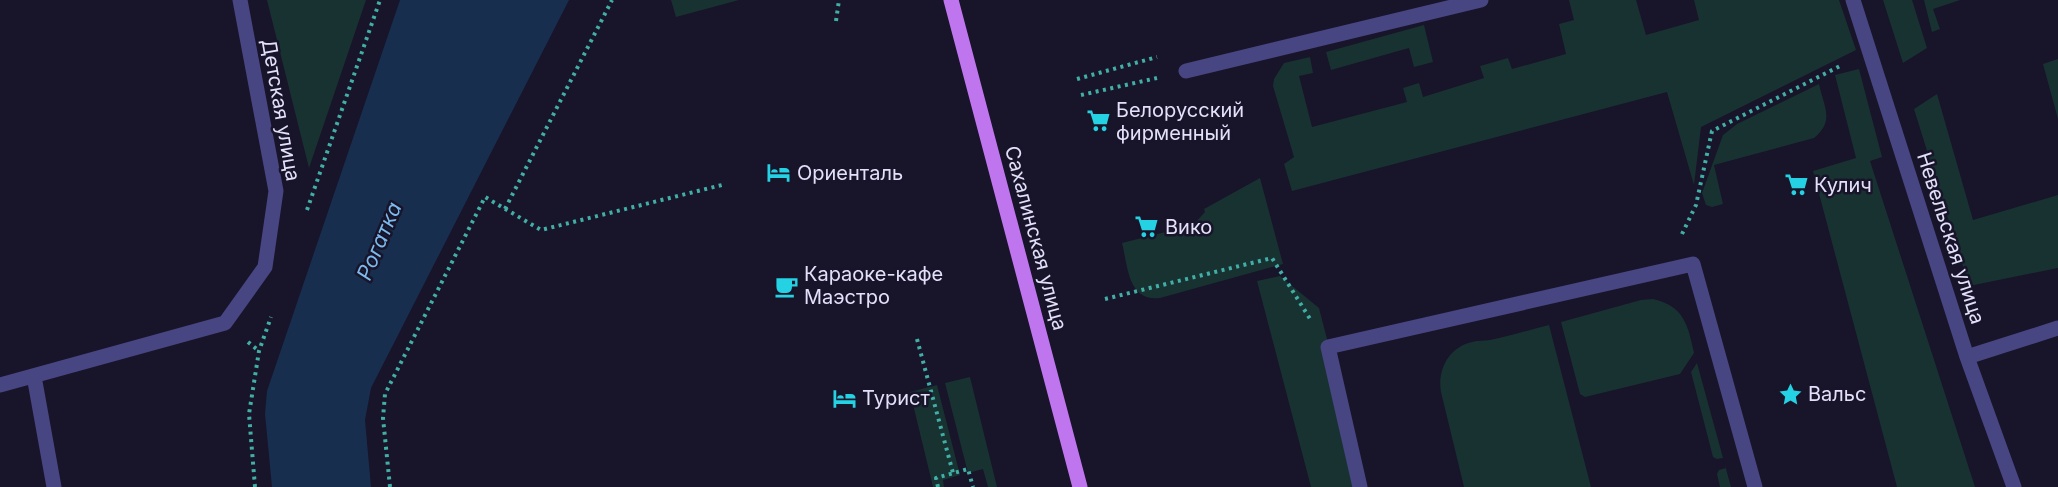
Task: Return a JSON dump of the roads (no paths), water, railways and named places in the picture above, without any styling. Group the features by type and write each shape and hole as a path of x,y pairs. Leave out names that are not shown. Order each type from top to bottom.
{"main road":[{"name":"Сахалинская улица","path":"951,0 1080,487"}],"street":[{"name":"Детская улица","path":"34,376 225,323 265,267 276,191 240,0"},
{"path":"1186,71 1481,0"},
{"name":"Невельская улица","path":"1853,0 1967,357 2014,487"},
{"path":"1360,487 1328,347 1693,264 1755,487"},
{"path":"1967,357 2058,327"},
{"path":"0,385 34,376 54,487"}],"water":[{"name":"Рогатка","path":"400,0 569,0 371,388 365,420 371,487 272,487 265,414 267,391"}],"place":[{"name":"Белорусский фирменный","path":"1098,121"},
{"name":"Ориенталь","path":"779,173"},
{"name":"Кулич","path":"1796,185"},
{"name":"Вико","path":"1147,227"},
{"name":"Караоке-кафе Маэстро","path":"786,286"},
{"name":"Вальс","path":"1790,394"},
{"name":"Турист","path":"844,398"}]}
